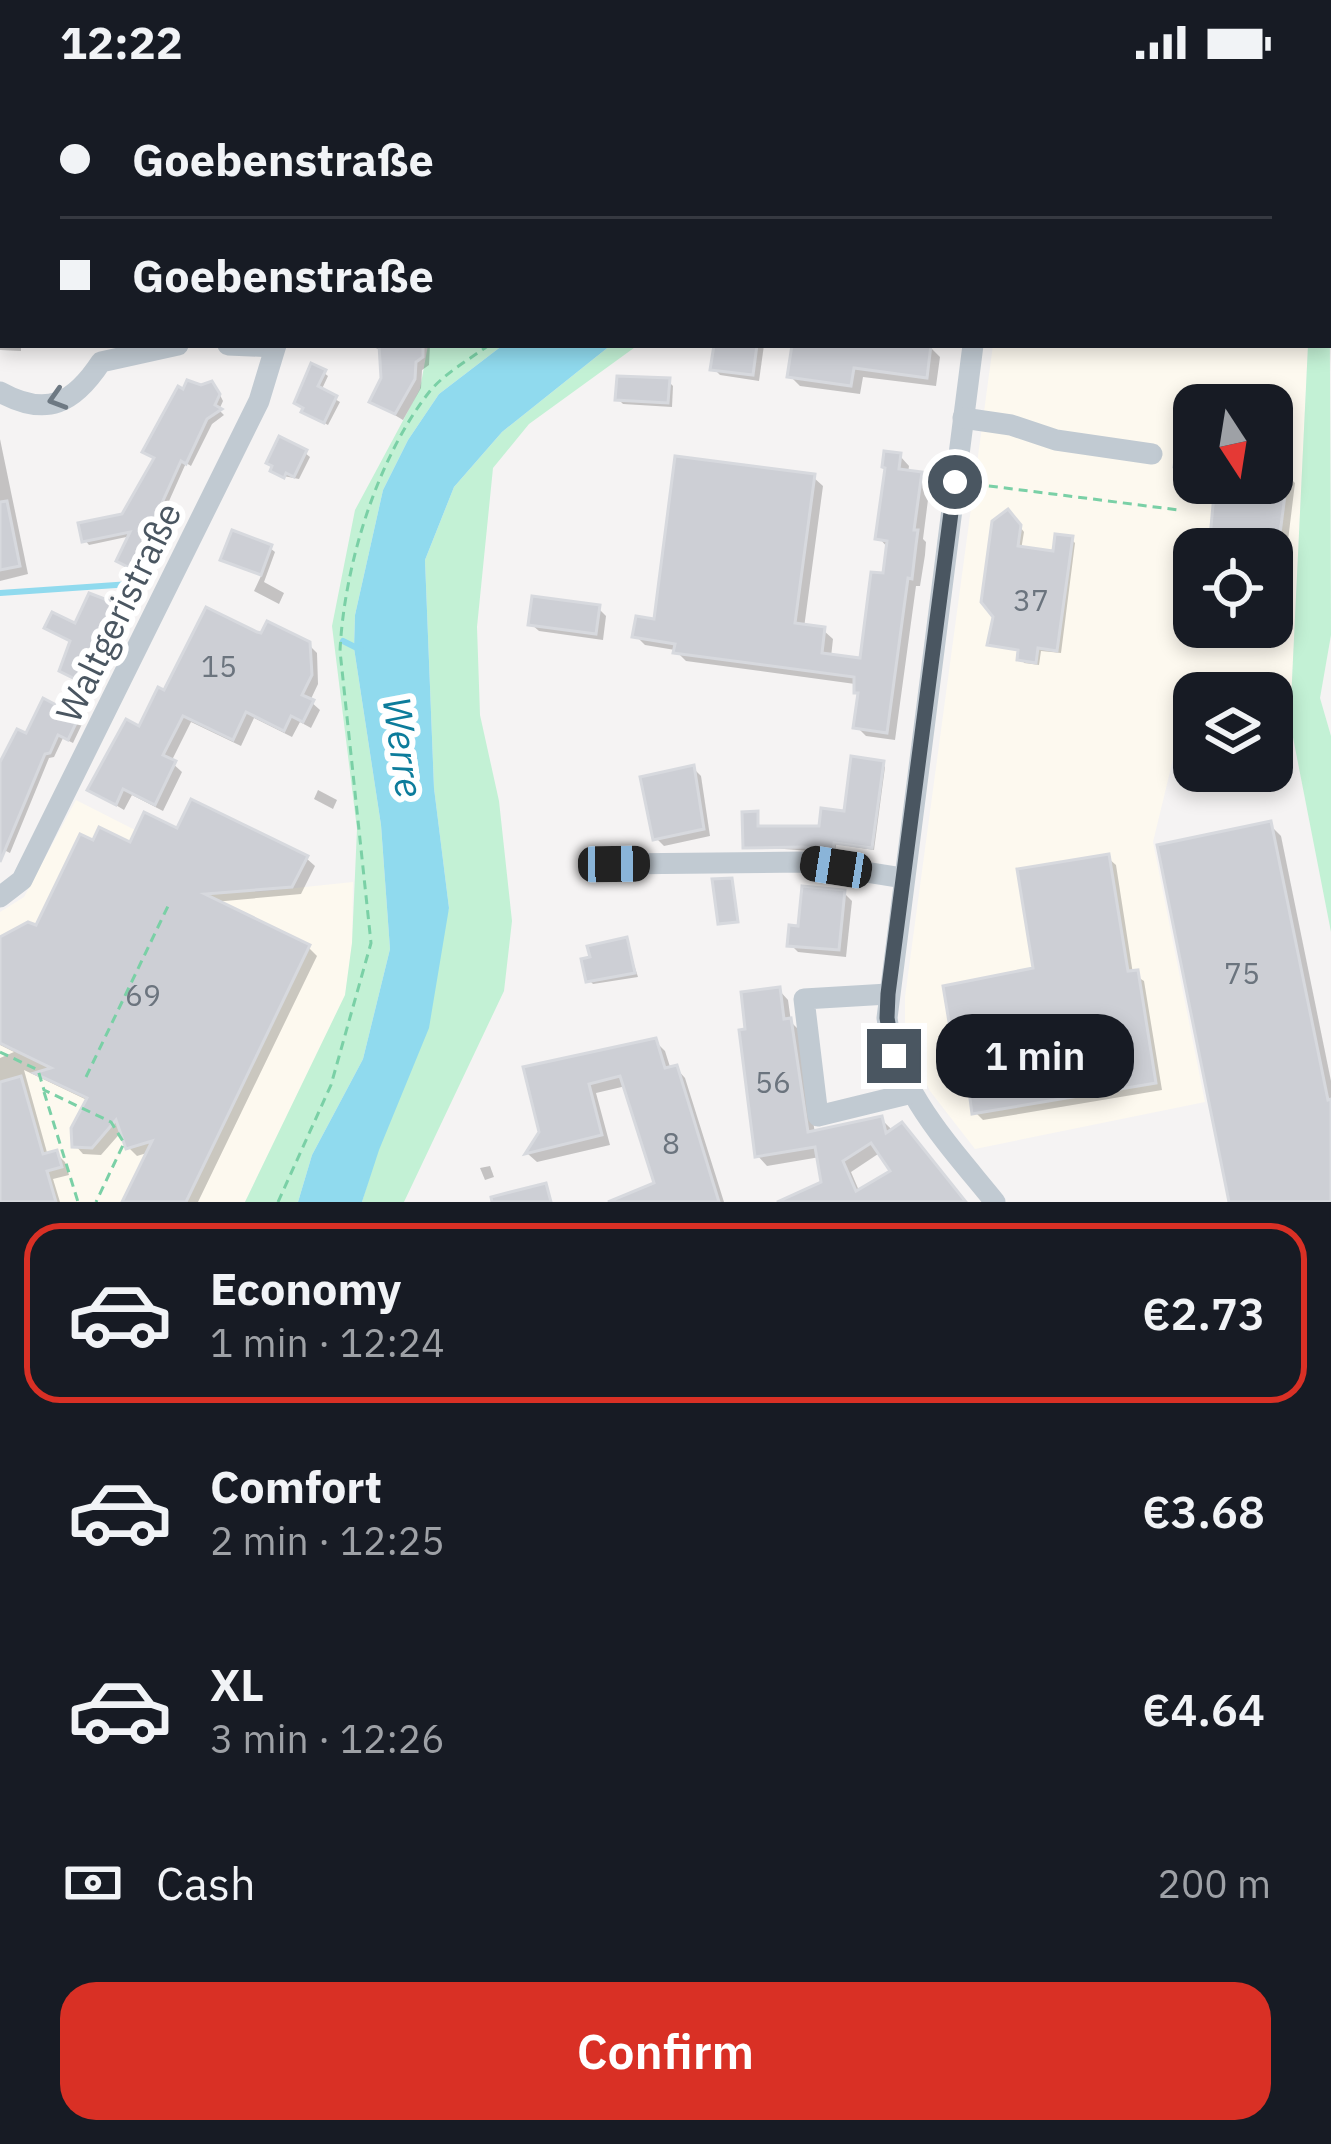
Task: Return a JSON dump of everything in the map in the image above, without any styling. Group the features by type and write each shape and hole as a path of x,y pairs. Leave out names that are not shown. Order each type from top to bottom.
{"street":[{"path":"0,392 31,406 64,401 82,391 101,362 164,348"},
{"name":"Waltgeristraße","path":"0,897 22,880 259,401 275,348"},
{"path":"973,348 888,994 889,1036 912,1093 994,1202"},
{"path":"963,418 1011,424 1056,440 1152,454"},
{"path":"614,864 803,862 903,878"},
{"path":"888,994 804,999 818,1116 912,1093"}],"path":[{"path":"278,1202 331,1084 371,943 340,651 342,614 374,492 399,438 433,387 485,348"},
{"path":"955,482 1179,510"},
{"path":"86,1077 170,902"},
{"path":"0,1052 38,1070 78,1202"},
{"path":"44,1090 111,1122 124,1143 96,1202"}],"shaded area":[{"path":"993,348 1308,348 1292,672 1173,672 1173,759 1153,842 1205,1102 975,1149 930,1091 905,1024 905,997"},
{"path":"76,800 257,892 353,882 345,996 245,1202 0,1202 0,912 24,897"}],"green space":[{"path":"427,348 499,348 439,394 408,440 383,490 355,615 354,648 381,825 390,949 363,1059 312,1155 298,1202 245,1202 345,995 357,829 332,626 355,510 420,389"},
{"path":"607,348 634,348 529,424 493,468 477,627 480,715 499,801 512,921 504,991 404,1202 362,1202 449,908 434,788 425,560 454,487 502,432"},
{"path":"1308,348 1330,348 1331,635 1320,698 1331,736 1331,932 1293,737"}],"water":[{"name":"Werre","path":"499,348 607,348 502,432 454,487 425,560 434,788 449,908 429,1028 362,1202 298,1202 312,1155 363,1059 390,949 381,825 354,648 355,615 383,490 439,394"}],"building":[{"path":"379,348 423,348 415,379 395,414 369,402 381,378"},
{"path":"714,348 757,348 753,375 710,370"},
{"path":"792,348 931,348 927,378 854,368 851,386 787,377"},
{"path":"311,363 326,370 318,386 337,396 324,423 301,412 303,408 294,403"},
{"path":"617,376 670,378 668,403 615,400"},
{"path":"187,380 201,385 212,381 220,394 215,405 222,409 207,419 186,464 181,461 148,534 159,539 144,567 134,562 130,568 116,561 130,532 82,542 78,523 122,514 154,458 142,452 178,386 183,389"},
{"path":"279,436 307,450 294,477 270,471 272,466 266,463"},
{"path":"884,451 901,453 899,469 922,472 912,579 908,578 887,733 853,728 858,693 854,693 854,677 673,653 675,644 632,637 636,616 654,619 675,456 815,474 795,623 825,627 822,653 860,658 871,572 883,573 887,541 875,539"},
{"path":"7,501 20,566 0,570 0,502"},
{"path":"1213,504 1284,504 1281,528 1211,528"},
{"path":"1008,509 1021,525 1018,546 1053,551 1055,534 1073,536 1057,651 1038,648 1036,663 1017,660 1018,650 987,645 993,617 981,602 992,521"},
{"path":"232,530 272,545 261,575 220,560"},
{"path":"89,593 131,609 119,636 107,630 94,656 104,661 93,688 59,671 70,641 44,628 52,612 75,623"},
{"path":"532,596 600,605 596,634 528,625"},
{"path":"206,607 257,632 261,633 267,621 310,642 312,675 302,695 314,700 303,722 291,716 284,731 246,712 233,740 183,716 163,755 176,761 155,805 123,789 116,805 87,790 126,719 139,726 158,687 164,690"},
{"path":"43,698 79,717 68,740 58,735 45,754 0,862 0,762 17,729 26,733"},
{"path":"851,756 884,761 872,848 834,843 833,852 803,847 743,848 742,812 758,811 758,826 819,826 821,808 844,811"},
{"path":"694,765 704,829 653,840 640,777"},
{"path":"191,799 308,856 292,887 205,894 310,945 186,1202 122,1202 152,1141 126,1149 116,1120 92,1148 72,1147 71,1128 87,1098 34,1073 51,1068 0,1043 0,937 28,922 36,925 80,834 93,840 99,827 130,842 144,812 177,828"},
{"path":"1271,821 1331,1099 1331,1202 1229,1202 1157,845"},
{"path":"1109,854 1128,971 1138,970 1156,1083 972,1114 960,1021 949,1022 943,986 1033,968 1017,869"},
{"path":"732,878 738,922 718,924 712,879"},
{"path":"802,886 845,890 839,950 787,946 789,925 798,926"},
{"path":"627,937 635,973 586,982 581,959 590,957 587,946"},
{"path":"780,987 784,1019 791,1018 808,1132 882,1116 886,1133 902,1122 966,1202 777,1202 821,1182 815,1147 755,1157 739,1030 745,1029 741,992","holes":["871,1143 890,1171 856,1191 843,1161"]},
{"path":"656,1038 665,1068 677,1065 719,1202 608,1202 654,1183 620,1076 589,1084 602,1135 525,1154 539,1132 523,1067"},
{"path":"21,1076 43,1154 57,1150 62,1167 47,1171 56,1202 0,1202 0,1082"},
{"path":"546,1183 551,1202 492,1202 491,1197"}],"waterway":[{"path":"0,593 145,583"},
{"path":"343,641 361,650"}],"route":[{"path":"894,1056 888,994 955,482"}]}
